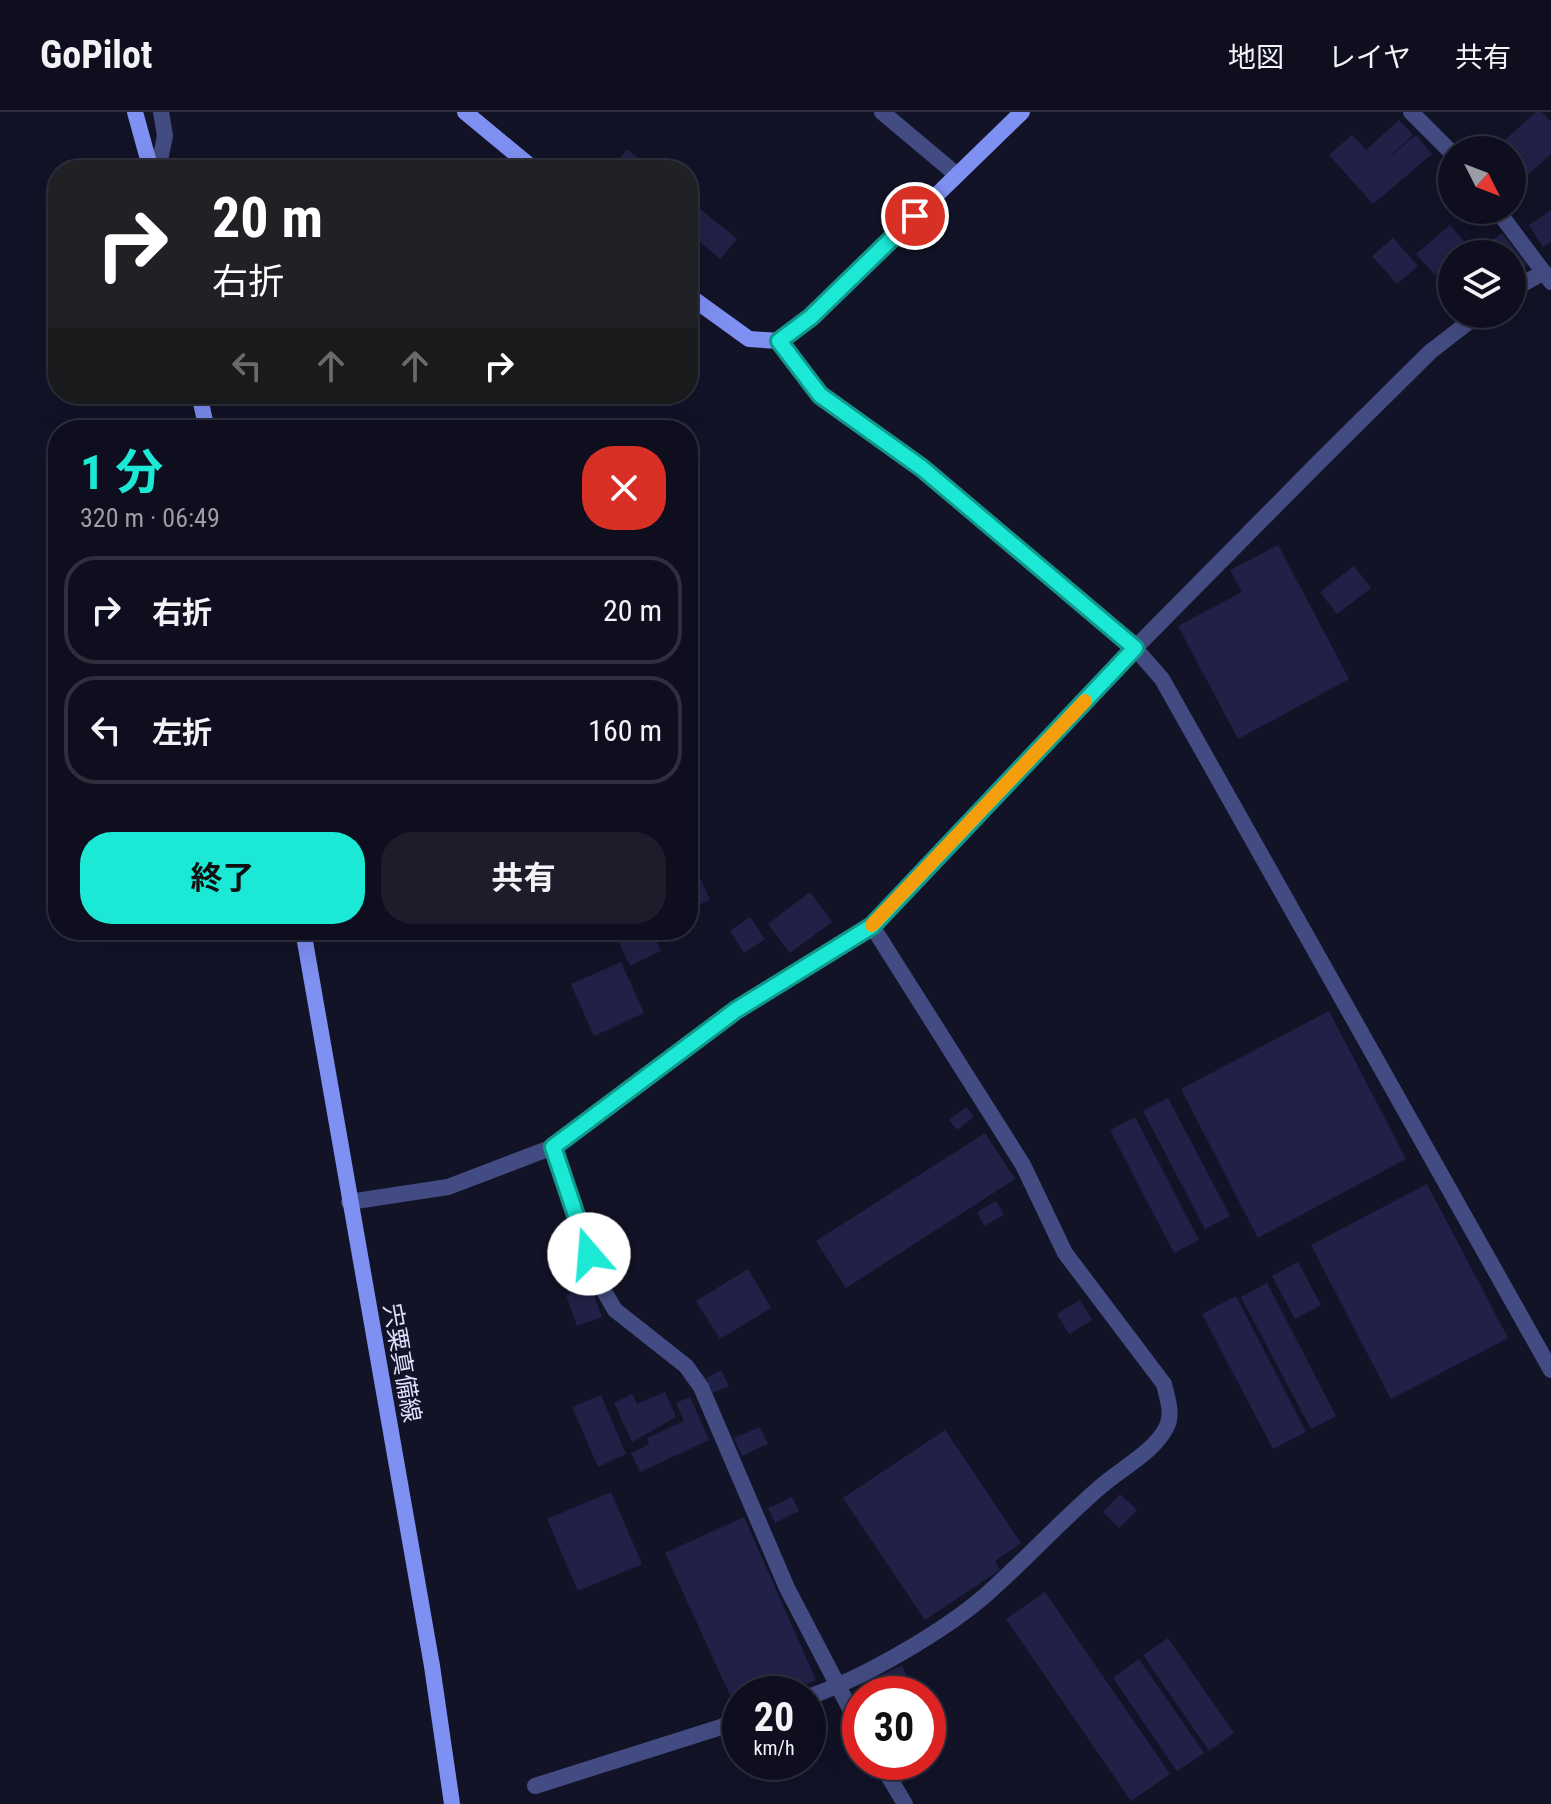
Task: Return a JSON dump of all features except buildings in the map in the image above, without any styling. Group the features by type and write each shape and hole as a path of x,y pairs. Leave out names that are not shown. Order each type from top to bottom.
{"main road":[{"path":"135,112 148,160"},
{"path":"465,112 523,160"},
{"path":"698,302 749,339 779,341 811,317 1022,112"},
{"name":"宍粟真備線","path":"305,940 429,1650 452,1804"}],"street":[{"path":"160,160 165,136 161,112"},
{"path":"882,112 957,175"},
{"path":"1411,112 1438,139"},
{"path":"1507,224 1547,277 1526,285"},
{"path":"349,1202 448,1187 553,1147 736,1010 872,926 1135,648 1430,352 1461,328"},
{"path":"779,341 820,395 922,468 1135,648 1162,679 1551,1370"},
{"path":"826,1691 947,1624 986,1595 1100,1487 1142,1454 1167,1426 1170,1409 1164,1384 1065,1253 1023,1165 872,926"},
{"path":"553,1147 598,1281 615,1310 686,1366 701,1387 749,1505 842,1698"},
{"path":"535,1786 722,1727"},
{"path":"891,1780 905,1804"}],"slow traffic":[{"path":"872,925 1085,701"}],"route":[{"path":"589,1254 553,1147 649,1072 736,1010 872,926 1135,648 922,468 820,395 779,341 811,317 915,216"}]}
